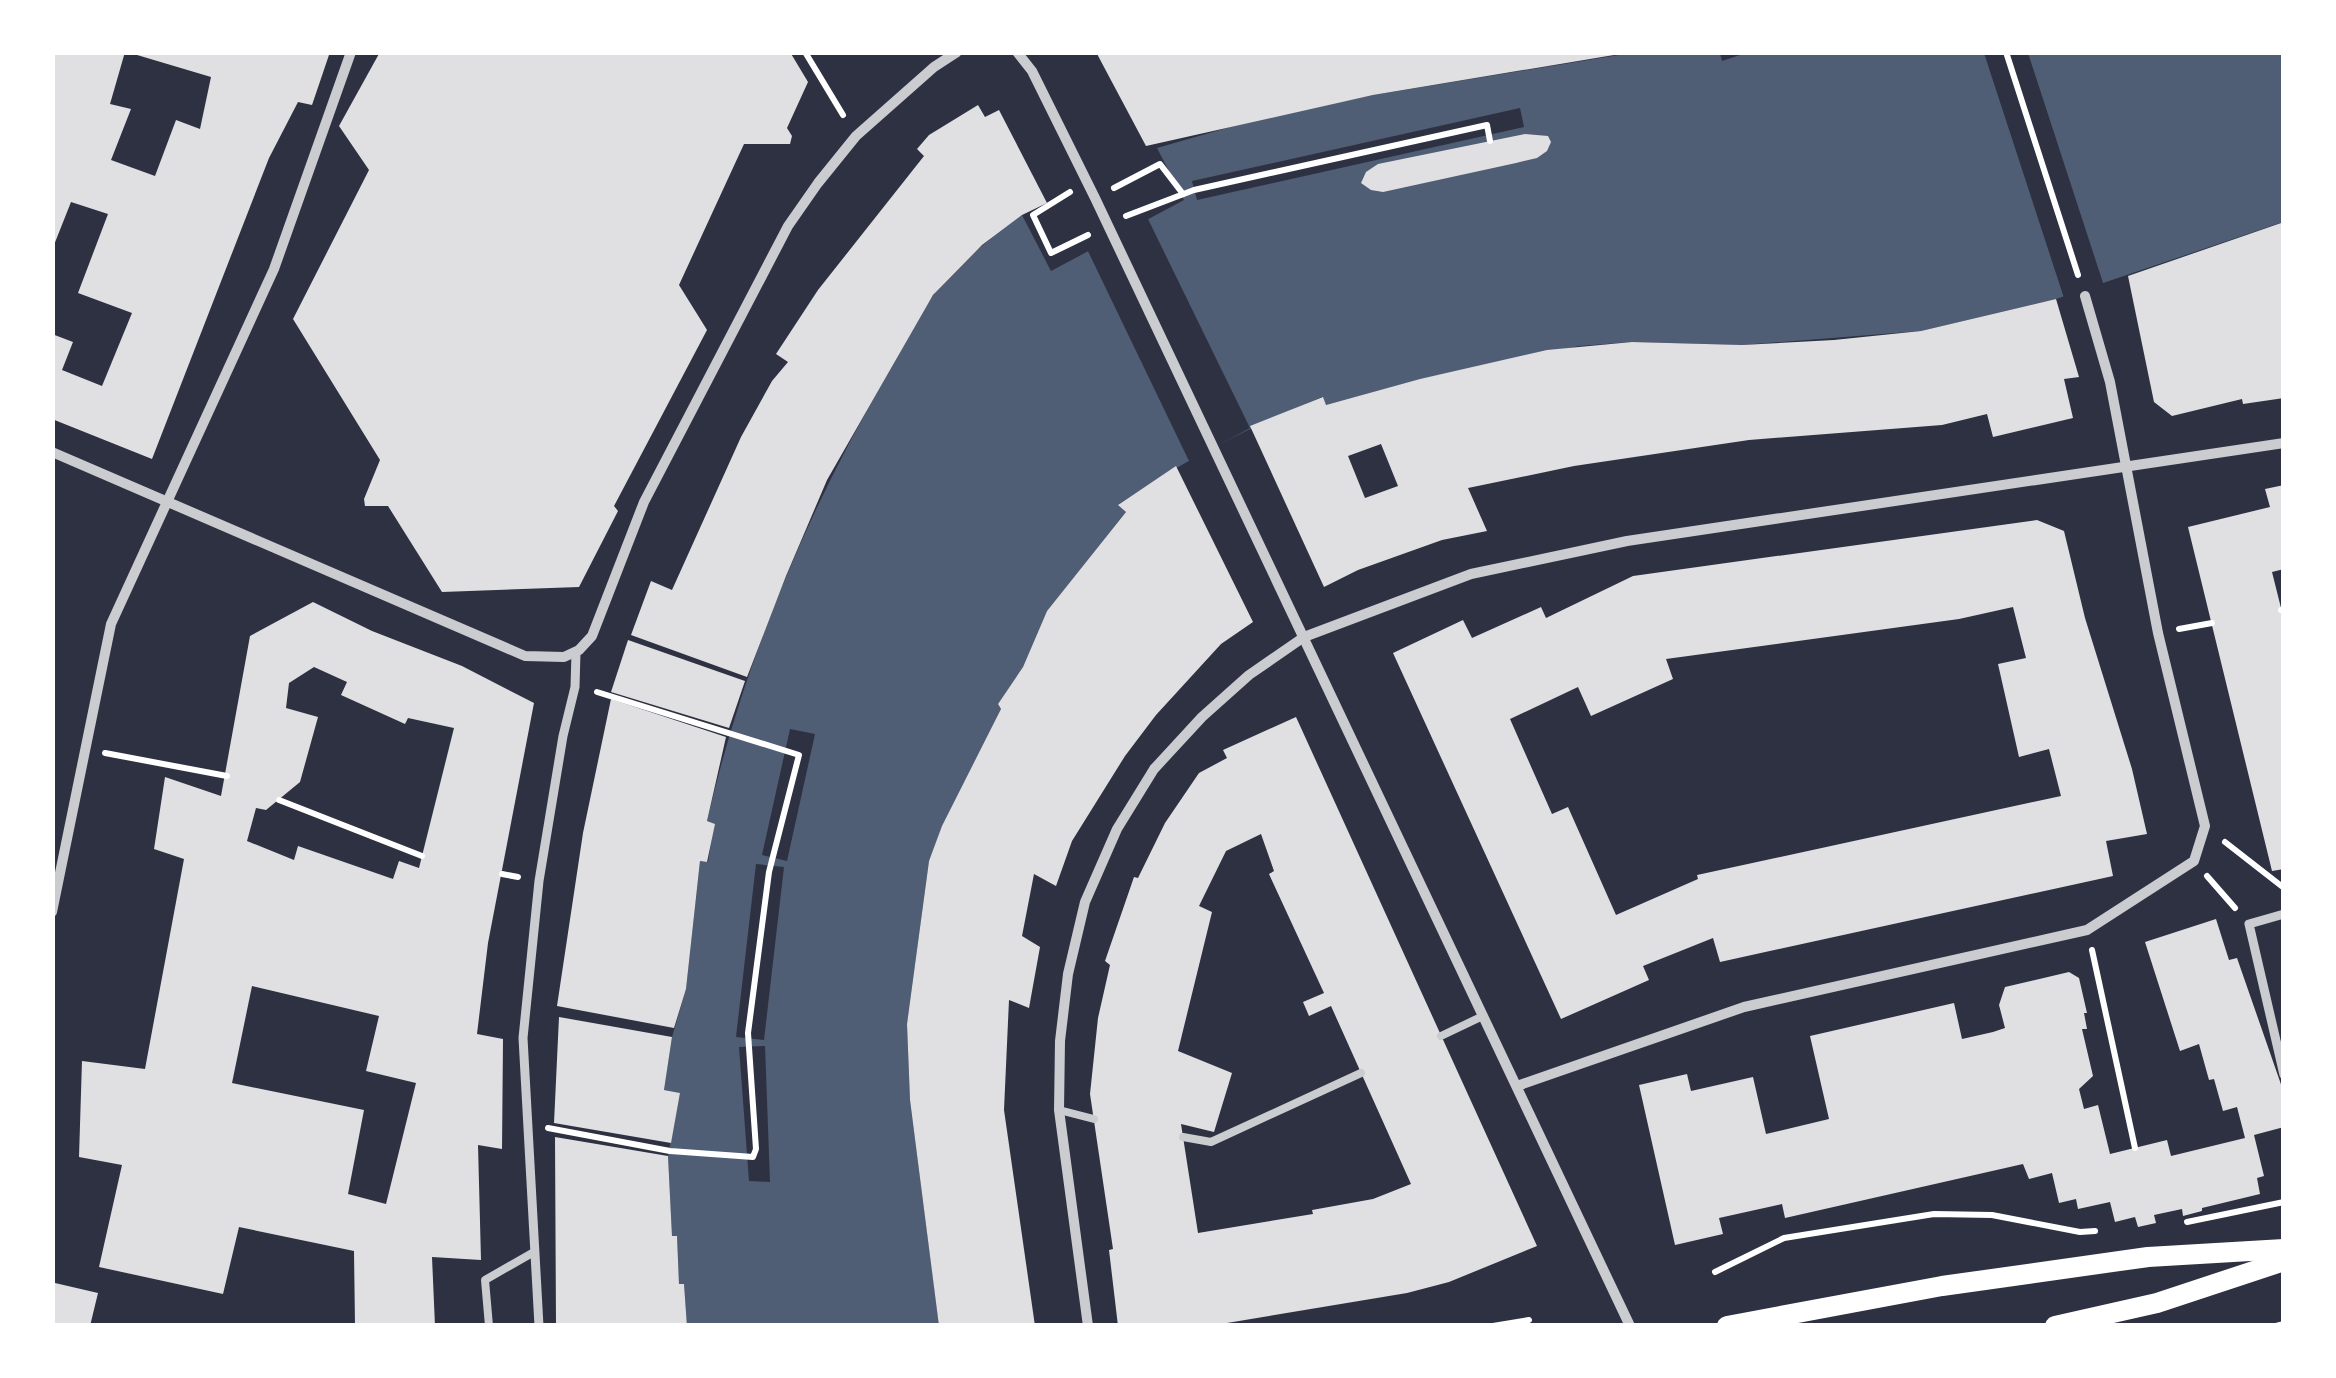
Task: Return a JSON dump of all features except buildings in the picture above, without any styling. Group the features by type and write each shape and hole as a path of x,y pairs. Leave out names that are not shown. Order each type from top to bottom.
{"main road":[{"path":"1727,1326 1942,1286 2148,1258 2284,1249"},
{"path":"2055,1326 2157,1303 2284,1262"}],"street":[{"path":"52,912 111,624 274,268 351,52"},
{"path":"52,452 525,656 554,659 576,652 592,636 644,502 758,279 818,183 856,136 934,67 957,52"},
{"path":"1018,52 1032,71 1095,198 1630,1326"},
{"path":"1516,1086 1744,1007 2087,930 2194,861 2205,826 2158,633 2128,466 2085,296"},
{"path":"1088,1326 1059,1110 1060,1041 1068,974 1085,902 1116,829 1154,769 1202,716 1249,675 1304,637 1471,574 1627,541 2284,443"},
{"path":"538,1326 524,1038 539,881 575,687 576,652"},
{"path":"2284,914 2249,924 2284,1075"}],"lane":[{"path":"1441,1036 1484,1016"},
{"path":"1184,1137 1211,1142 1361,1073"},
{"path":"1059,1110 1094,1119"},
{"path":"489,1326 485,1280 534,1252"}],"path":[{"path":"805,52 856,136"},
{"path":"2006,52 2085,296"},
{"path":"1132,178 1160,164 1183,194 1486,125 1490,141"},
{"path":"1050,204 1032,214 1051,253"},
{"path":"527,1124 670,1151 754,1157 756,1149 748,1033 769,872 799,754 612,696"},
{"path":"85,749 227,776"},
{"path":"278,800 422,856"},
{"path":"2205,826 2284,888"},
{"path":"2194,861 2249,924"},
{"path":"2087,930 2134,1148"},
{"path":"2170,1226 2284,1202"},
{"path":"1715,1272 1784,1238 1934,1214 1992,1215 2080,1232 2098,1231"},
{"path":"1493,1326 1529,1320"}],"water":[{"path":"1749,52 2283,53 2283,222 2056,299 1921,331 1742,345 1632,342 1579,346 1421,379 1326,405 1322,397 1218,445 1119,504 1126,512 1047,611 1023,667 998,704 1001,709 929,861 907,1024 910,1100 939,1325 687,1325 684,1285 679,1284 677,1237 672,1236 668,1156 680,1093 664,1090 672,1037 686,989 700,861 708,862 714,824 707,821 759,645 805,532 860,423 941,285 974,252 1022,215 1051,271 1184,200 1157,148 1258,119 1373,95 1631,53 1720,53 1722,61"}],"pier":[{"path":"1984,53 2028,53 2105,289 2065,301"},
{"path":"1520,108 1524,127 1197,200 1192,181"},
{"path":"1146,215 1250,428 1189,461 1086,247"},
{"path":"790,729 815,734 787,861 762,855"},
{"path":"756,864 784,867 764,1040 736,1037"},
{"path":"765,1046 770,1182 749,1181 739,1047"}]}
